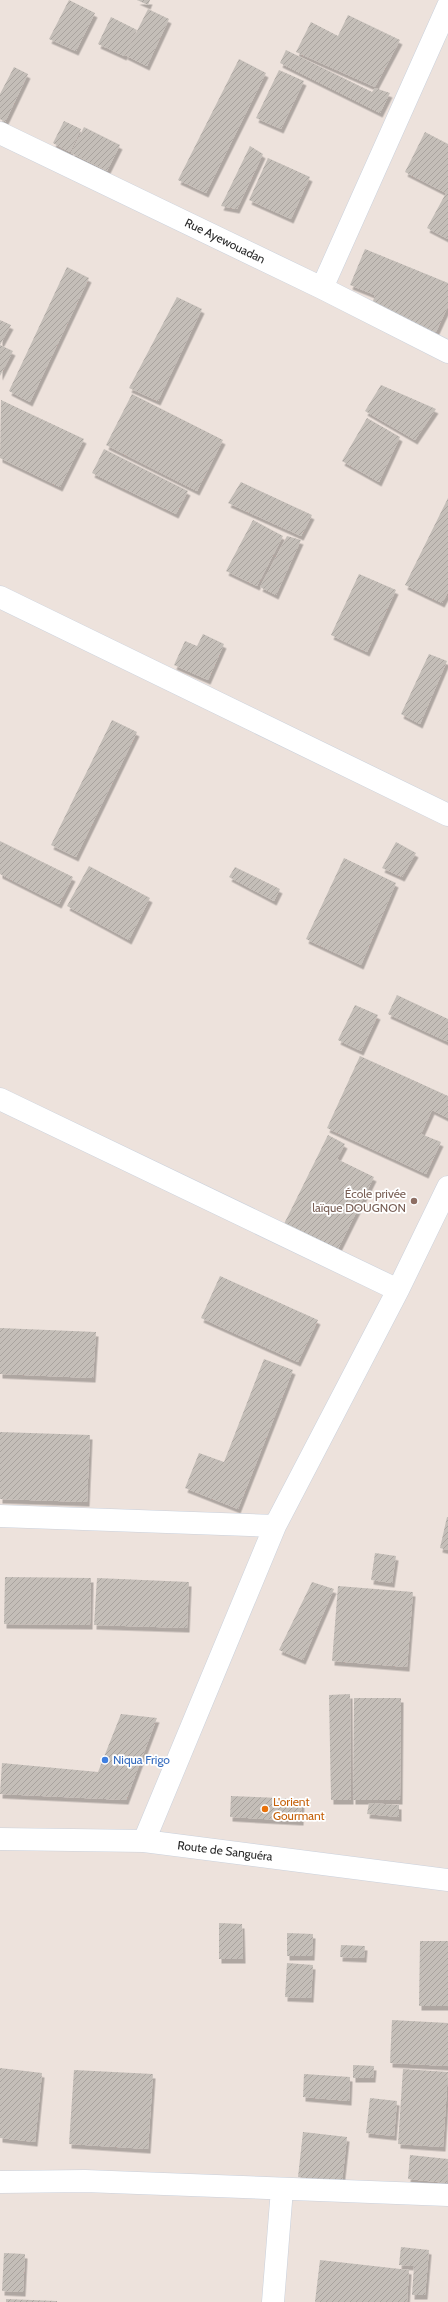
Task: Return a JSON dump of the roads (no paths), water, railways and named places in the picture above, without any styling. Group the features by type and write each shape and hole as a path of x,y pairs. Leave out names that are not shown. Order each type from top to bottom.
{"street":[{"path":"322,288 448,6"},
{"name":"Rue Ayewouadan","path":"0,133 322,288 448,352"},
{"path":"0,597 448,815"},
{"path":"0,1098 398,1290"},
{"path":"144,1841 275,1526 398,1290 448,1187"},
{"path":"0,1516 275,1526"},
{"name":"Route de Sanguéra","path":"0,1839 144,1841 448,1880"},
{"path":"0,2182 85,2181 448,2194"},
{"path":"273,2302 282,2189"}],"place":[{"name":"École privée laïque DOUGNON","path":"414,1201"},
{"name":"Niqua Frigo","path":"105,1760"},
{"name":"L'orient Gourmant","path":"265,1809"}]}
